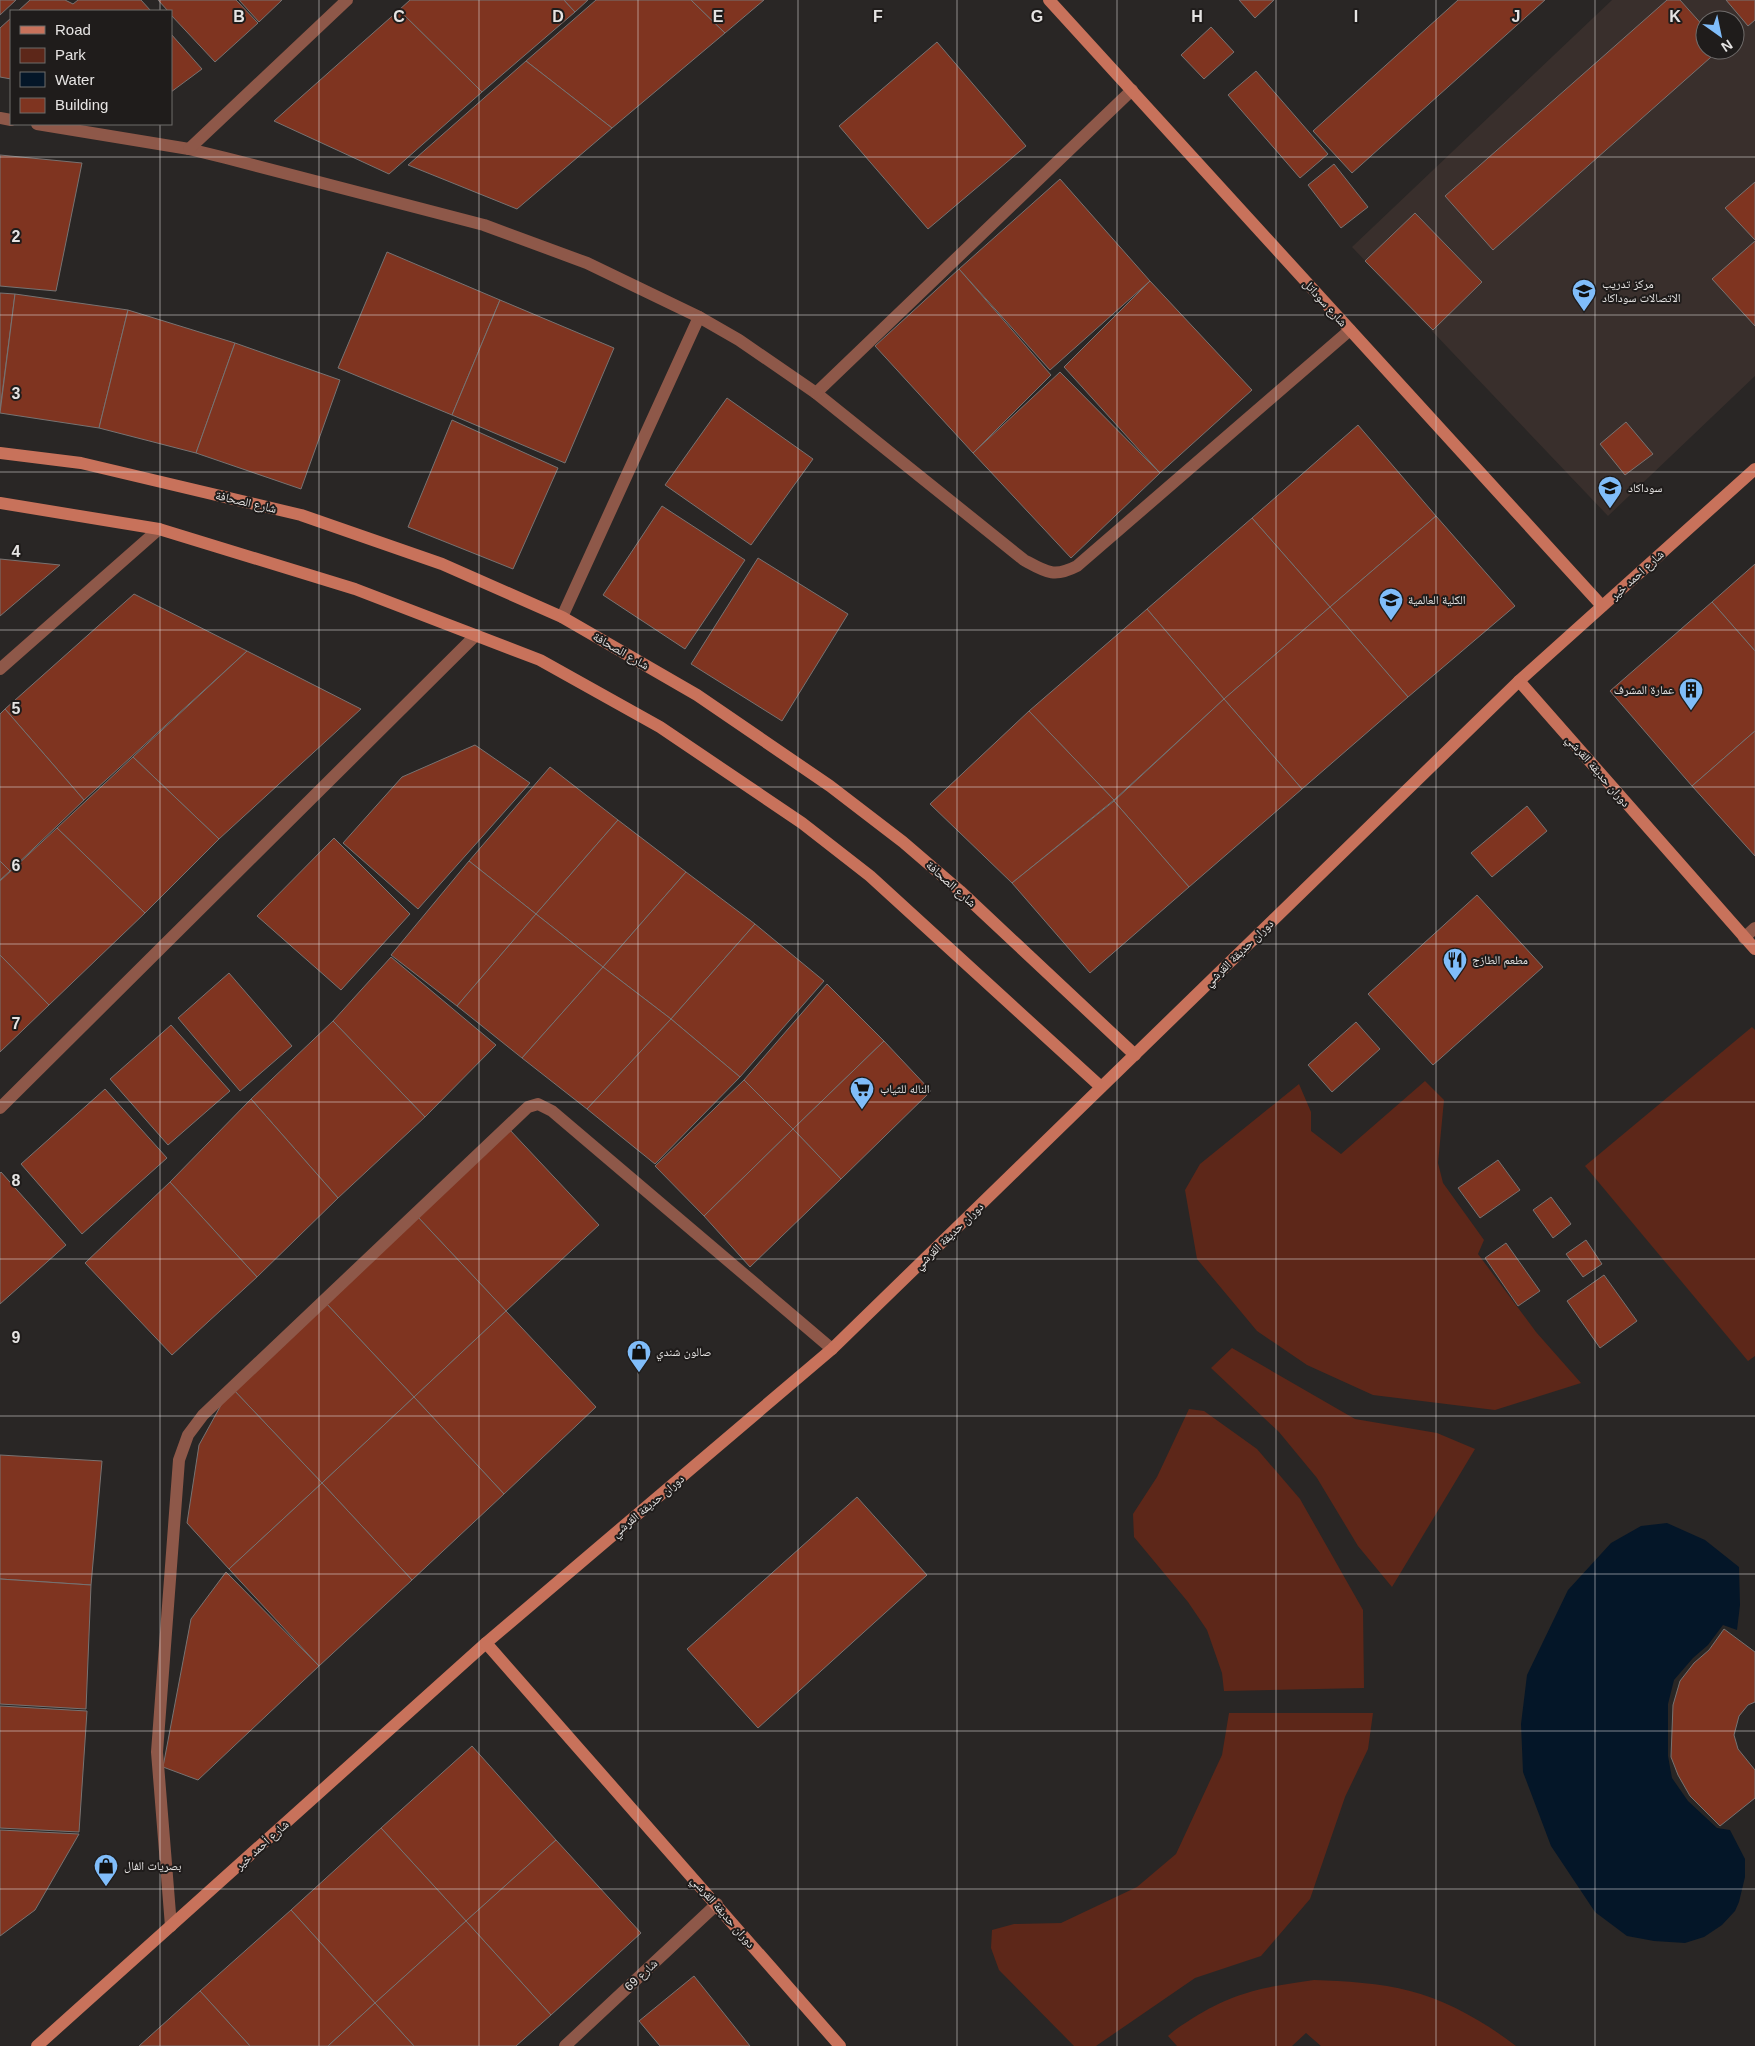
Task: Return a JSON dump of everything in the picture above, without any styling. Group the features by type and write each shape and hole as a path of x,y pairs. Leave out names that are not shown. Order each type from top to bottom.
{"main road":[{"name":"شارع سوداتل","path":"1049,0 1602,606"},
{"name":"شارع الصحافة","path":"0,452 81,463 301,515 442,564 562,617 697,695 830,786 903,842 960,891 1135,1055"},
{"name":"شارع احمد خير","path":"1519,681 1755,469"},
{"path":"0,503 159,529 355,589 540,660 660,727 802,823 877,883 1101,1087"},
{"name":"دوران حديقة القرشي","path":"840,2046 717,1904 486,1644 832,1349 1519,681 1755,949"},
{"name":"شارع أحمد خير","path":"37,2046 486,1644"}],"street":[{"path":"189,149 346,0"},
{"path":"816,393 1132,90"},
{"path":"43,125 189,149 484,225 587,263 699,316 739,340 816,393 1024,560 1044,572 1054,574 1065,573 1077,566 1350,330"},
{"path":"562,617 699,316"},
{"path":"0,669 159,529"},
{"path":"0,1108 476,635"},
{"path":"1744,938 1755,928"},
{"path":"171,1926 157,1752 179,1460 188,1435 203,1415 528,1107 538,1104 552,1111 832,1349"},
{"name":"شارع 69","path":"565,2046 717,1904"}],"shaded area":[{"name":"مركز تدريب الاتصالات سوداكاد","path":"1612,0 1755,0 1755,376 1608,516 1352,247"}],"green space":[{"path":"1752,1027 1755,1030 1755,1356 1748,1361 1585,1166"},
{"path":"1425,1081 1444,1100 1438,1163 1443,1183 1484,1240 1478,1254 1536,1332 1581,1383 1495,1410 1373,1395 1307,1365 1257,1331 1197,1259 1185,1190 1200,1164 1299,1084 1311,1112 1311,1131 1341,1154"},
{"path":"1232,1348 1355,1419 1437,1433 1475,1449 1392,1587 1358,1546 1317,1478 1279,1432 1211,1368"},
{"path":"1189,1409 1204,1411 1257,1449 1300,1499 1363,1610 1364,1688 1224,1691 1222,1673 1207,1630 1188,1602 1134,1537 1133,1514 1157,1477"},
{"path":"1229,1713 1373,1713 1368,1749 1345,1797 1310,1899 1261,1956 1195,1978 1096,2046 1074,2046 999,1970 991,1948 992,1930 1014,1924 1061,1923 1137,1887 1176,1854 1222,1755"},
{"path":"1314,1980 1375,1984 1424,1995 1466,2013 1516,2046 1321,2046 1306,2033 1292,2046 1177,2046 1168,2036 1193,2018 1237,1996 1251,1991"}],"water":[{"path":"1667,1523 1705,1540 1739,1567 1740,1605 1737,1630 1723,1625 1708,1645 1693,1658 1674,1680 1668,1704 1668,1756 1672,1778 1688,1801 1717,1828 1730,1830 1745,1859 1745,1877 1735,1911 1722,1925 1704,1937 1685,1943 1654,1941 1627,1936 1595,1912 1551,1846 1523,1772 1521,1724 1527,1675 1568,1590 1611,1543 1641,1526"}],"building":[{"path":"0,0 16,0 0,15"},
{"path":"30,0 65,0 73,4 78,0 141,0 150,10 19,10"},
{"path":"158,0 236,0 258,23 215,62 172,16 172,10 167,10"},
{"path":"239,0 282,0 259,22"},
{"path":"410,0 564,0 575,12 482,92 399,10"},
{"path":"564,0 588,0 575,12"},
{"path":"596,0 691,0 725,33 612,128 526,61"},
{"path":"691,0 764,0 725,33"},
{"path":"1239,0 1274,0 1255,18"},
{"path":"1458,0 1545,0 1352,173 1313,131"},
{"path":"1667,0 1680,0 1695,17 1695,60 1708,60 1493,250 1445,196"},
{"path":"1726,0 1755,0 1755,20 1748,26 1745,22 1745,10 1734,10"},
{"path":"399,10 482,92 389,174 274,121"},
{"path":"10,19 10,79 0,77 0,28"},
{"path":"1211,27 1234,52 1204,79 1181,55"},
{"path":"172,35 202,69 172,91"},
{"path":"937,42 1026,146 928,229 839,126"},
{"path":"526,61 612,128 517,209 408,165"},
{"path":"1256,71 1328,154 1300,178 1228,95"},
{"path":"0,155 82,163 56,291 0,286"},
{"path":"1334,164 1368,207 1341,228 1308,185"},
{"path":"1060,179 1150,281 1050,370 959,269"},
{"path":"1755,182 1755,240 1725,208"},
{"path":"1415,213 1482,282 1433,330 1365,261"},
{"path":"1755,241 1755,326 1712,279"},
{"path":"387,252 500,300 452,415 338,368"},
{"path":"959,269 1051,375 973,453 875,346"},
{"path":"1150,281 1252,390 1160,473 1064,367"},
{"path":"0,293 15,294 0,410"},
{"path":"15,294 128,310 99,428 0,413"},
{"path":"500,300 614,348 565,463 452,415"},
{"path":"128,310 235,343 196,453 99,428"},
{"path":"235,343 340,380 301,489 196,453"},
{"path":"1060,372 1160,473 1071,558 973,453"},
{"path":"727,398 813,459 751,545 665,485"},
{"path":"452,420 558,468 513,569 408,527"},
{"path":"1626,422 1653,454 1625,475 1600,444"},
{"path":"1358,425 1436,516 1330,607 1252,518"},
{"path":"662,506 745,560 685,649 603,595"},
{"path":"1436,516 1515,606 1408,697 1330,607"},
{"path":"1252,518 1330,607 1224,699 1147,609"},
{"path":"758,558 848,614 782,721 691,664"},
{"path":"0,559 60,565 0,616"},
{"path":"1755,564 1755,651 1712,602"},
{"path":"134,594 247,651 84,800 5,709"},
{"name":"عمارة المشرف","path":"1712,602 1755,651 1755,731 1692,786 1610,691"},
{"path":"1330,607 1408,697 1302,789 1224,699"},
{"path":"1147,609 1224,699 1114,800 1029,711"},
{"path":"247,651 361,709 219,839 133,757"},
{"path":"1224,699 1302,789 1189,887 1114,801"},
{"path":"5,709 84,800 10,871 0,861 0,714"},
{"path":"1029,711 1114,800 1012,883 930,804"},
{"path":"1755,731 1755,856 1692,786"},
{"path":"475,745 530,783 418,909 343,843 402,777"},
{"path":"133,757 219,839 145,913 57,828"},
{"path":"550,767 618,820 536,914 469,861"},
{"path":"1114,801 1189,887 1090,973 1012,883"},
{"path":"1527,806 1547,831 1492,877 1471,853"},
{"path":"618,820 686,872 603,967 536,914"},
{"path":"57,828 145,913 49,1005 0,955 0,881"},
{"path":"334,838 410,914 341,990 257,916"},
{"path":"0,861 10,871 0,880"},
{"path":"469,861 536,914 457,1006 391,955"},
{"path":"686,872 755,924 671,1019 603,967"},
{"name":"مطعم الطازج","path":"1477,895 1543,967 1433,1065 1368,994"},
{"path":"536,914 603,967 522,1058 457,1006"},
{"path":"755,924 824,981 740,1077 671,1019"},
{"path":"0,955 49,1005 0,1052"},
{"path":"391,957 496,1045 425,1117 333,1021"},
{"path":"603,967 671,1019 587,1109 522,1058"},
{"path":"229,973 292,1046 240,1091 178,1018"},
{"path":"827,984 884,1041 793,1129 744,1080"},
{"path":"671,1019 740,1077 655,1164 587,1109"},
{"path":"333,1021 425,1117 338,1198 251,1099"},
{"path":"1356,1022 1380,1049 1332,1092 1308,1065"},
{"path":"171,1025 230,1091 168,1145 110,1079"},
{"name":"الناله للثياب","path":"884,1041 931,1091 841,1179 793,1129"},
{"path":"744,1080 793,1129 704,1216 655,1166"},
{"path":"105,1089 167,1158 82,1234 21,1164"},
{"path":"251,1099 338,1198 257,1277 170,1182"},
{"path":"509,1129 599,1225 506,1311 416,1215"},
{"path":"793,1129 841,1179 750,1267 704,1216"},
{"path":"1498,1160 1520,1190 1480,1218 1458,1188"},
{"path":"0,1173 66,1245 0,1304"},
{"path":"170,1182 257,1277 172,1355 85,1263"},
{"path":"1551,1197 1571,1224 1553,1238 1533,1210"},
{"path":"416,1215 506,1311 414,1397 324,1301"},
{"path":"1586,1240 1602,1264 1583,1277 1566,1254"},
{"path":"1506,1243 1540,1291 1518,1306 1485,1258"},
{"path":"1604,1275 1637,1321 1600,1348 1567,1301"},
{"path":"324,1301 414,1397 322,1483 231,1387"},
{"path":"506,1311 596,1407 504,1494 414,1397"},
{"path":"231,1387 322,1483 229,1569 187,1523 199,1445"},
{"path":"414,1397 504,1494 412,1580 322,1483"},
{"path":"0,1455 102,1461 91,1585 0,1579"},
{"path":"322,1483 412,1580 319,1666 229,1569"},
{"path":"857,1497 927,1575 758,1728 687,1649"},
{"path":"226,1572 319,1666 198,1780 163,1767 191,1619"},
{"path":"0,1579 91,1585 86,1709 0,1704"},
{"path":"1724,1629 1755,1652 1755,1702 1748,1705 1739,1716 1734,1735 1738,1749 1755,1770 1755,1798 1720,1826 1690,1796 1678,1775 1671,1757 1673,1705 1680,1681 1694,1663 1709,1650"},
{"path":"0,1706 87,1711 79,1832 0,1828"},
{"path":"472,1746 556,1840 466,1921 381,1828"},
{"path":"381,1828 466,1921 375,2003 291,1910"},
{"path":"0,1830 79,1834 35,1910 0,1936"},
{"path":"556,1840 641,1933 551,2015 466,1921"},
{"path":"291,1910 375,2003 328,2046 250,2046 200,1991"},
{"path":"466,1921 551,2015 516,2046 414,2046 375,2003"},
{"path":"694,1976 750,2046 660,2046 639,2021"},
{"path":"200,1991 250,2046 139,2046"},
{"path":"375,2003 414,2046 328,2046"}],"place":[{"name":"مركز تدريب الاتصالات سوداكاد","path":"1584,312"},
{"name":"سوداكاد","path":"1610,509"},
{"name":"الكلية العالمية","path":"1391,621"},
{"name":"عمارة المشرف","path":"1691,711"},
{"name":"مطعم الطازج","path":"1455,981"},
{"name":"الناله للثياب","path":"862,1110"},
{"name":"صالون شندي","path":"639,1373"},
{"name":"بصريات الفال","path":"106,1887"}]}
